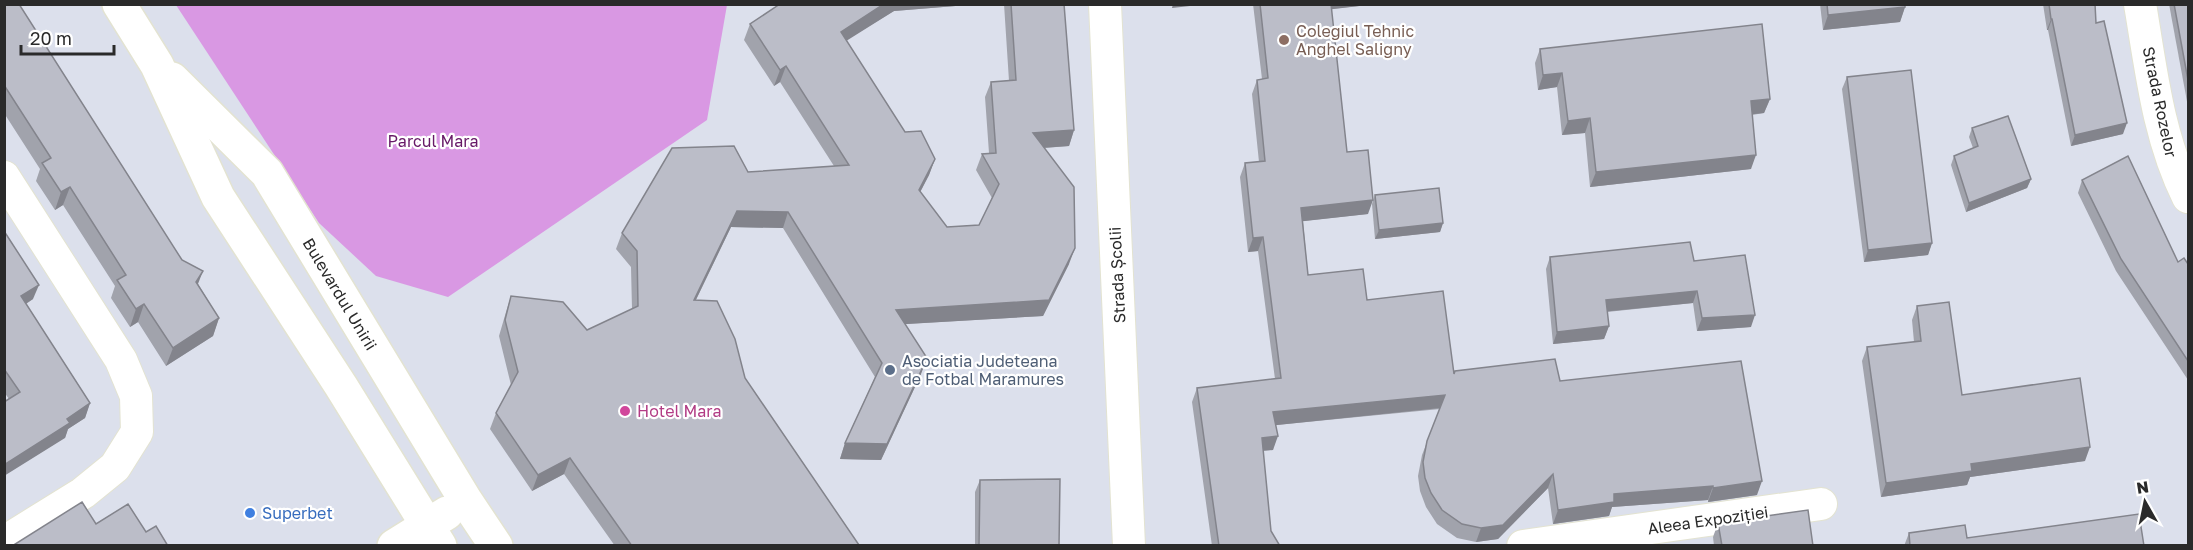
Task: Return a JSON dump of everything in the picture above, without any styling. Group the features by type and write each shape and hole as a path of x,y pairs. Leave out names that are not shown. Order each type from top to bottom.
{"main road":[{"name":"Bulevardul Unirii","path":"119,4 158,65 218,197 341,386 434,535"},
{"name":"Bulevardul Unirii","path":"158,65 267,173 466,501 496,546"},
{"path":"394,546 434,535 466,501"}],"street":[{"name":"Strada Școlii","path":"1105,4 1130,546"},
{"name":"Strada Rozelor","path":"2140,4 2168,148 2188,197"},
{"path":"4,177 121,360 136,396 137,432 115,467 82,493 4,543"},
{"name":"Aleea Expoziției","path":"1523,546 1821,504"}],"green space":[{"name":"Parcul Mara","path":"176,5 727,5 707,120 448,297 376,276 319,223"}],"building":[{"path":"4,4 19,4 182,260 203,271 196,282 219,318 173,348 144,304 136,309 117,280 126,275 70,187 61,192 42,163 51,158 4,85"},
{"path":"780,4 884,4 841,32 905,132 921,131 935,159 919,190 947,227 979,225 999,184 982,154 996,153 991,82 1016,80 1011,4 1064,4 1074,130 1033,133 1074,187 1075,248 1049,300 896,310 927,358 887,444 845,443 882,363 788,212 737,211 694,300 717,301 735,339 745,378 859,545 632,546 570,458 538,475 496,413 518,372 505,320 511,296 563,302 587,330 638,306 637,251 622,233 672,148 734,146 748,172 849,165 786,66 780,70 750,24"},
{"path":"1260,4 1331,4 1347,152 1368,150 1373,200 1301,208 1308,275 1363,269 1367,300 1443,291 1454,374 1455,371 1555,359 1560,381 1741,361 1762,481 1713,488 1713,486 1614,494 1614,502 1558,510 1553,474 1503,525 1481,528 1462,524 1442,510 1425,478 1423,462 1427,441 1445,395 1273,412 1278,436 1262,438 1271,531 1280,546 1219,546 1197,388 1281,378 1263,237 1253,238 1245,163 1265,161 1257,80 1268,78"},
{"path":"1827,4 1905,4 1905,7 1828,15"},
{"path":"2049,4 2095,4 2096,23 2104,21 2127,123 2075,135"},
{"path":"2174,4 2188,4 2188,80"},
{"path":"1762,24 1770,99 1751,101 1756,155 1596,172 1590,118 1568,121 1562,73 1543,75 1540,49"},
{"path":"1911,70 1932,243 1868,250 1847,77"},
{"path":"2008,116 2031,179 1969,203 1954,156 1978,146 1972,128"},
{"path":"2128,156 2178,262 2184,258 2188,264 2188,361 2121,259 2082,180"},
{"path":"1439,188 1443,223 1379,230 1375,195"},
{"path":"4,231 39,285 21,296 90,403 67,419 70,423 4,465 4,402 20,392 4,369"},
{"path":"1690,242 1694,261 1745,255 1755,315 1702,318 1697,291 1606,300 1609,326 1557,332 1550,257"},
{"path":"1949,302 1962,395 2080,378 2090,447 1971,464 1972,471 1886,483 1867,347 1921,341 1917,306"},
{"path":"1060,479 1059,546 979,546 980,480"},
{"path":"82,502 96,524 128,504 146,532 156,526 168,546 12,546"},
{"path":"1808,510 1813,546 1722,546 1718,523"},
{"path":"2139,514 2144,546 1910,546 1909,533 1965,525 1967,538"}],"place":[{"name":"Colegiul Tehnic Anghel Saligny","path":"1284,40"},
{"name":"Asociatia Judeteana de Fotbal Maramures","path":"890,370"},
{"name":"Hotel Mara","path":"625,411"},
{"name":"Superbet","path":"250,513"}]}
